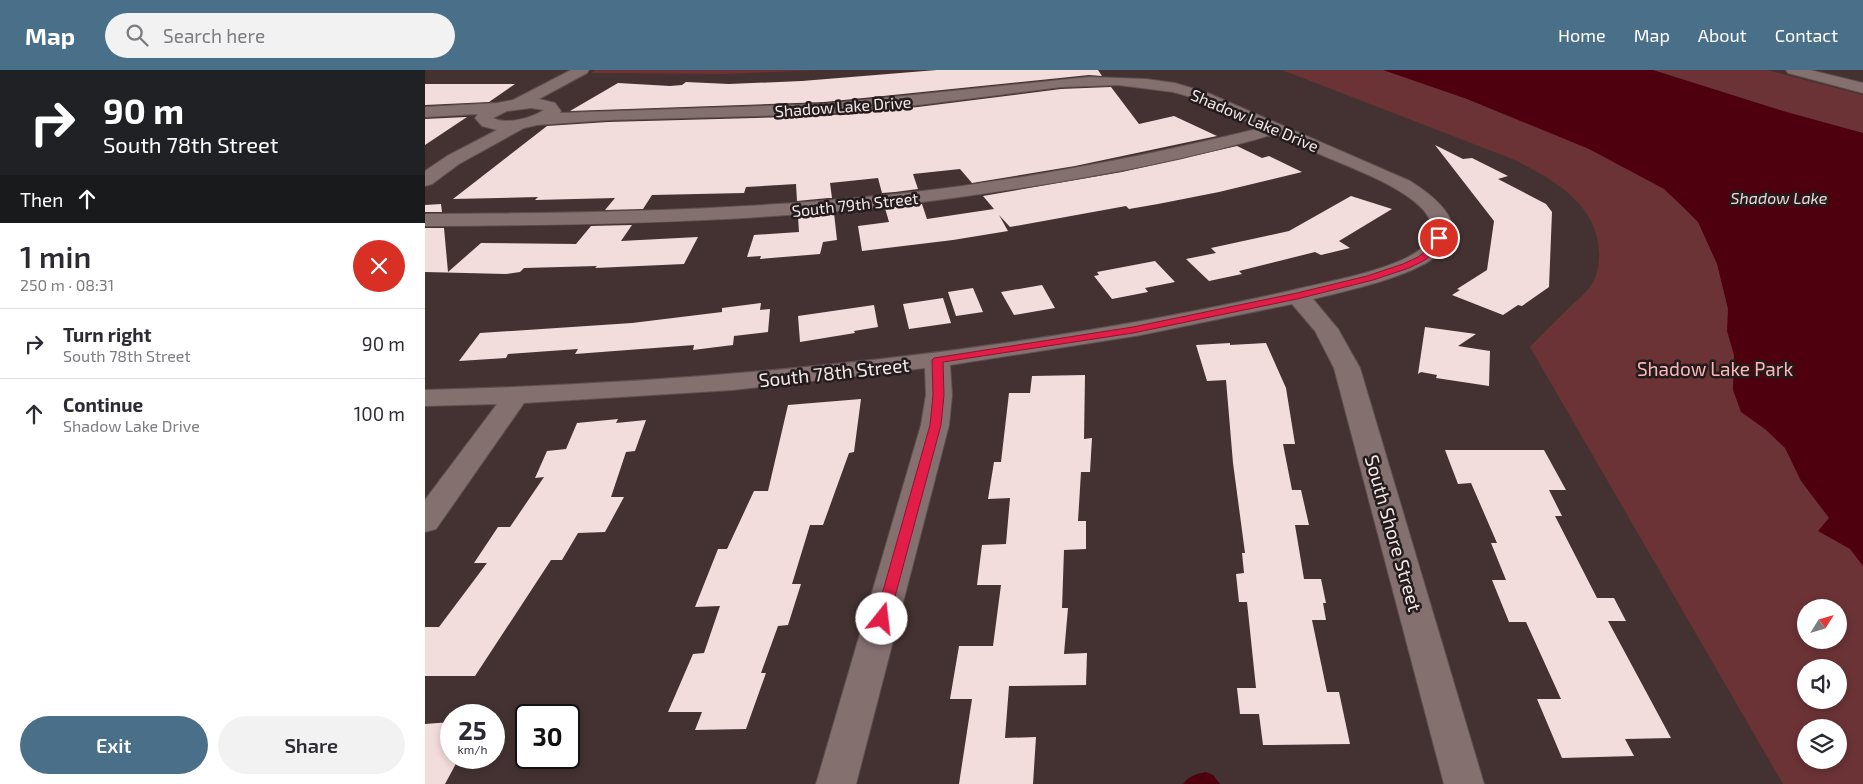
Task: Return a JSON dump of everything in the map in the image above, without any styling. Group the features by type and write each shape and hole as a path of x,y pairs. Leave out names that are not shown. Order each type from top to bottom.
{"street":[{"path":"453,160 481,131 488,113 507,107 582,70"},
{"path":"425,180 453,160 528,122 547,116 557,94 582,70"},
{"path":"1793,70 1863,88"},
{"path":"1827,70 1863,79"},
{"name":"Shadow Lake Drive","path":"485,120 496,125 633,115 823,109 927,99 1065,81 1111,79 1147,82 1189,91 1403,185 1429,204 1439,216 1442,227 1439,238 1433,249 1421,258 1406,266 1370,278 1297,296"},
{"name":"Shadow Lake Drive","path":"507,107 538,104 633,115"},
{"path":"425,114 507,107"},
{"path":"425,114 485,120"},
{"name":"South 79th Street","path":"425,220 585,220 686,217 888,201 987,189 1123,166 1190,152 1278,129"},
{"name":"South 78th Street","path":"425,398 516,396 730,383 937,360 1133,330 1297,296"},
{"name":"South Shore Street","path":"1297,296 1321,319 1331,334 1347,368 1464,784"},
{"path":"836,784 935,425 939,395 937,360"},
{"path":"425,522 516,396"}],"green space":[{"path":"595,70 821,70 724,74 591,73"},
{"name":"Shadow Lake Park","path":"1282,70 1766,70 1863,95 1863,784 1783,784 1530,347 1590,287 1595,279 1599,260 1596,234 1590,219 1570,195 1543,175 1515,160"}],"water":[{"name":"Shadow Lake","path":"1383,70 1653,70 1783,111 1863,133 1863,566 1850,549 1818,531 1829,518 1801,481 1785,448 1765,429 1741,412 1733,390 1734,355 1727,331 1728,309 1717,264 1698,222 1664,189 1589,149 1467,99"},
{"path":"1206,772 1213,775 1220,784 1183,784 1193,776"}],"building":[{"path":"937,70 1098,70 1102,76 1089,75 824,102 570,111 618,83 670,86 682,85 686,82 729,84 802,81"},
{"path":"425,84 515,84 489,102 425,105"},
{"path":"1111,87 1139,124 1174,116 1217,136 1075,166 972,183 960,169 913,174 918,189 895,192 882,193 878,178 830,183 832,198 797,201 796,184 746,187 744,193 652,195 643,209 605,210 615,198 535,200 538,197 453,199 547,126 608,122 824,116 918,107 1061,89"},
{"path":"467,117 425,145 425,119"},
{"path":"1435,145 1463,159 1472,158 1508,176 1498,179 1546,204 1552,212 1549,287 1522,306 1518,305 1503,315 1452,295 1460,290 1457,289 1487,270 1494,221"},
{"path":"1237,146 1262,158 1269,156 1302,172 1219,192 1158,204 1129,209 1126,206 1010,227 999,215 1008,231 862,251 858,226 889,222 885,208 922,204 927,219 994,209 983,196 1122,172"},
{"path":"1351,196 1392,209 1339,241 1350,248 1321,255 1315,252 1239,271 1242,274 1209,281 1186,259 1216,253 1211,248 1289,231"},
{"path":"441,204 442,212 425,212 425,205"},
{"path":"834,213 837,240 823,242 820,254 760,259 761,256 747,257 754,235 799,232 798,216"},
{"path":"632,225 621,241 698,237 684,264 595,268 597,266 524,268 520,272 506,274 425,272 425,228 444,228 448,272 481,243 576,244 591,226"},
{"path":"1155,261 1175,282 1145,288 1148,292 1112,299 1094,276 1099,275 1097,272"},
{"path":"1042,285 1055,308 1014,315 1001,292"},
{"path":"973,288 983,312 956,316 948,292"},
{"path":"943,298 951,323 909,329 903,304"},
{"path":"761,303 760,310 770,309 768,332 734,336 733,345 693,350 694,345 575,354 578,349 508,354 506,358 459,361 480,333 632,323 722,312 722,308"},
{"path":"874,305 878,327 854,331 855,333 800,342 798,316"},
{"path":"1425,327 1476,334 1458,346 1490,351 1489,386 1436,378 1437,375 1421,372 1418,374"},
{"path":"1230,343 1230,345 1266,343 1286,388 1295,444 1283,444 1292,490 1301,490 1309,525 1295,525 1304,579 1321,579 1326,603 1323,603 1326,620 1312,620 1327,692 1339,692 1350,744 1263,745 1259,714 1240,714 1237,688 1256,688 1247,602 1239,602 1236,574 1244,573 1242,553 1245,553 1233,463 1226,380 1207,381 1196,345"},
{"path":"1085,375 1084,439 1092,438 1090,472 1081,472 1078,521 1086,521 1086,549 1064,550 1062,608 1068,608 1064,654 1087,653 1086,685 1009,686 1005,738 1036,737 1033,784 959,784 972,699 950,699 959,646 993,646 1001,585 977,585 982,545 1006,544 1010,498 988,499 994,462 1001,462 1009,393 1030,393 1032,376"},
{"path":"861,399 854,452 849,453 823,525 810,525 792,584 801,584 788,625 778,626 761,673 766,673 746,729 695,730 702,712 668,712 693,654 704,653 720,606 695,607 718,549 727,549 754,491 768,491 788,405"},
{"path":"618,419 616,423 646,420 635,451 626,452 611,497 624,497 605,532 578,533 562,560 551,560 475,676 425,676 425,627 439,627 487,563 474,563 498,527 510,527 544,477 535,478 547,451 566,449 577,423"},
{"path":"1445,450 1544,450 1566,490 1549,490 1562,516 1555,516 1597,598 1614,598 1626,621 1608,621 1671,738 1625,739 1634,756 1562,758 1537,699 1561,699 1526,622 1509,622 1492,580 1506,580 1491,543 1497,543 1471,483 1458,484"},
{"path":"440,723 440,769 453,769 445,784 425,784 425,724"}],"route":[{"path":"882,619 935,425 939,395 937,360 1133,330 1297,296 1370,278 1406,266 1433,249 1439,238"}]}
